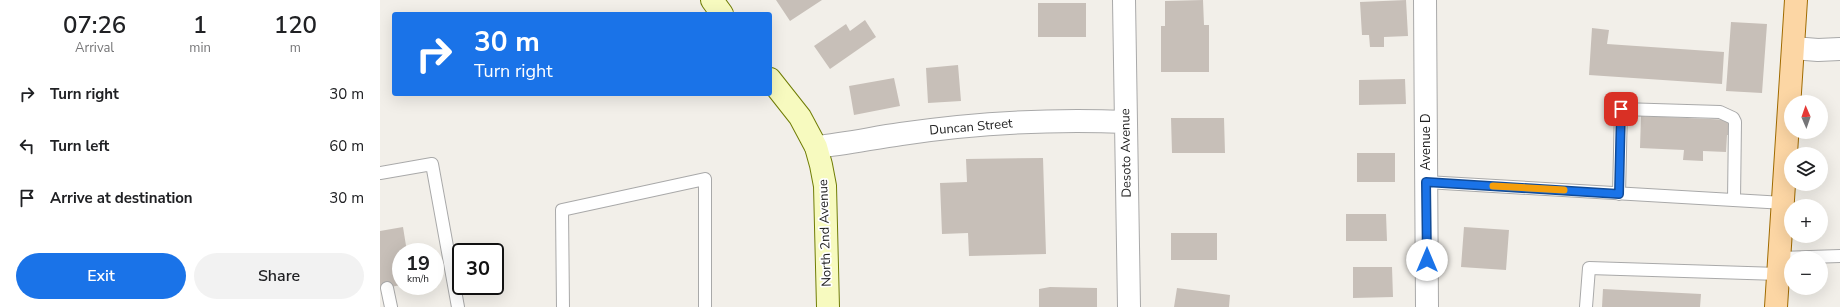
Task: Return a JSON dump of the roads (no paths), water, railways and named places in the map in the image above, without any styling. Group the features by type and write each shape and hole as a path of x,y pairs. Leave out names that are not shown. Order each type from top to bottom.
{"main road":[{"path":"1784,199 1796,0"},
{"path":"1776,307 1784,203"}],"street":[{"path":"712,0 721,12"},
{"name":"Desoto Avenue","path":"1124,0 1129,307"},
{"name":"Avenue D","path":"1425,0 1427,307"},
{"path":"1792,48 1818,50 1840,49"},
{"name":"North 2nd Avenue","path":"772,82 800,117 816,148 825,186 828,307"},
{"name":"Duncan Street","path":"816,148 848,144 900,134 994,124 1099,121 1126,122"}],"lane":[{"path":"1619,194 1621,109 1720,112 1733,118 1735,122 1734,200"},
{"path":"380,173 432,164 458,307"},
{"path":"563,307 562,210 705,179 705,307"},
{"path":"1426,182 1784,203"},
{"path":"1586,307 1589,268 1779,266 1840,256"},
{"path":"387,288 391,307"}]}
